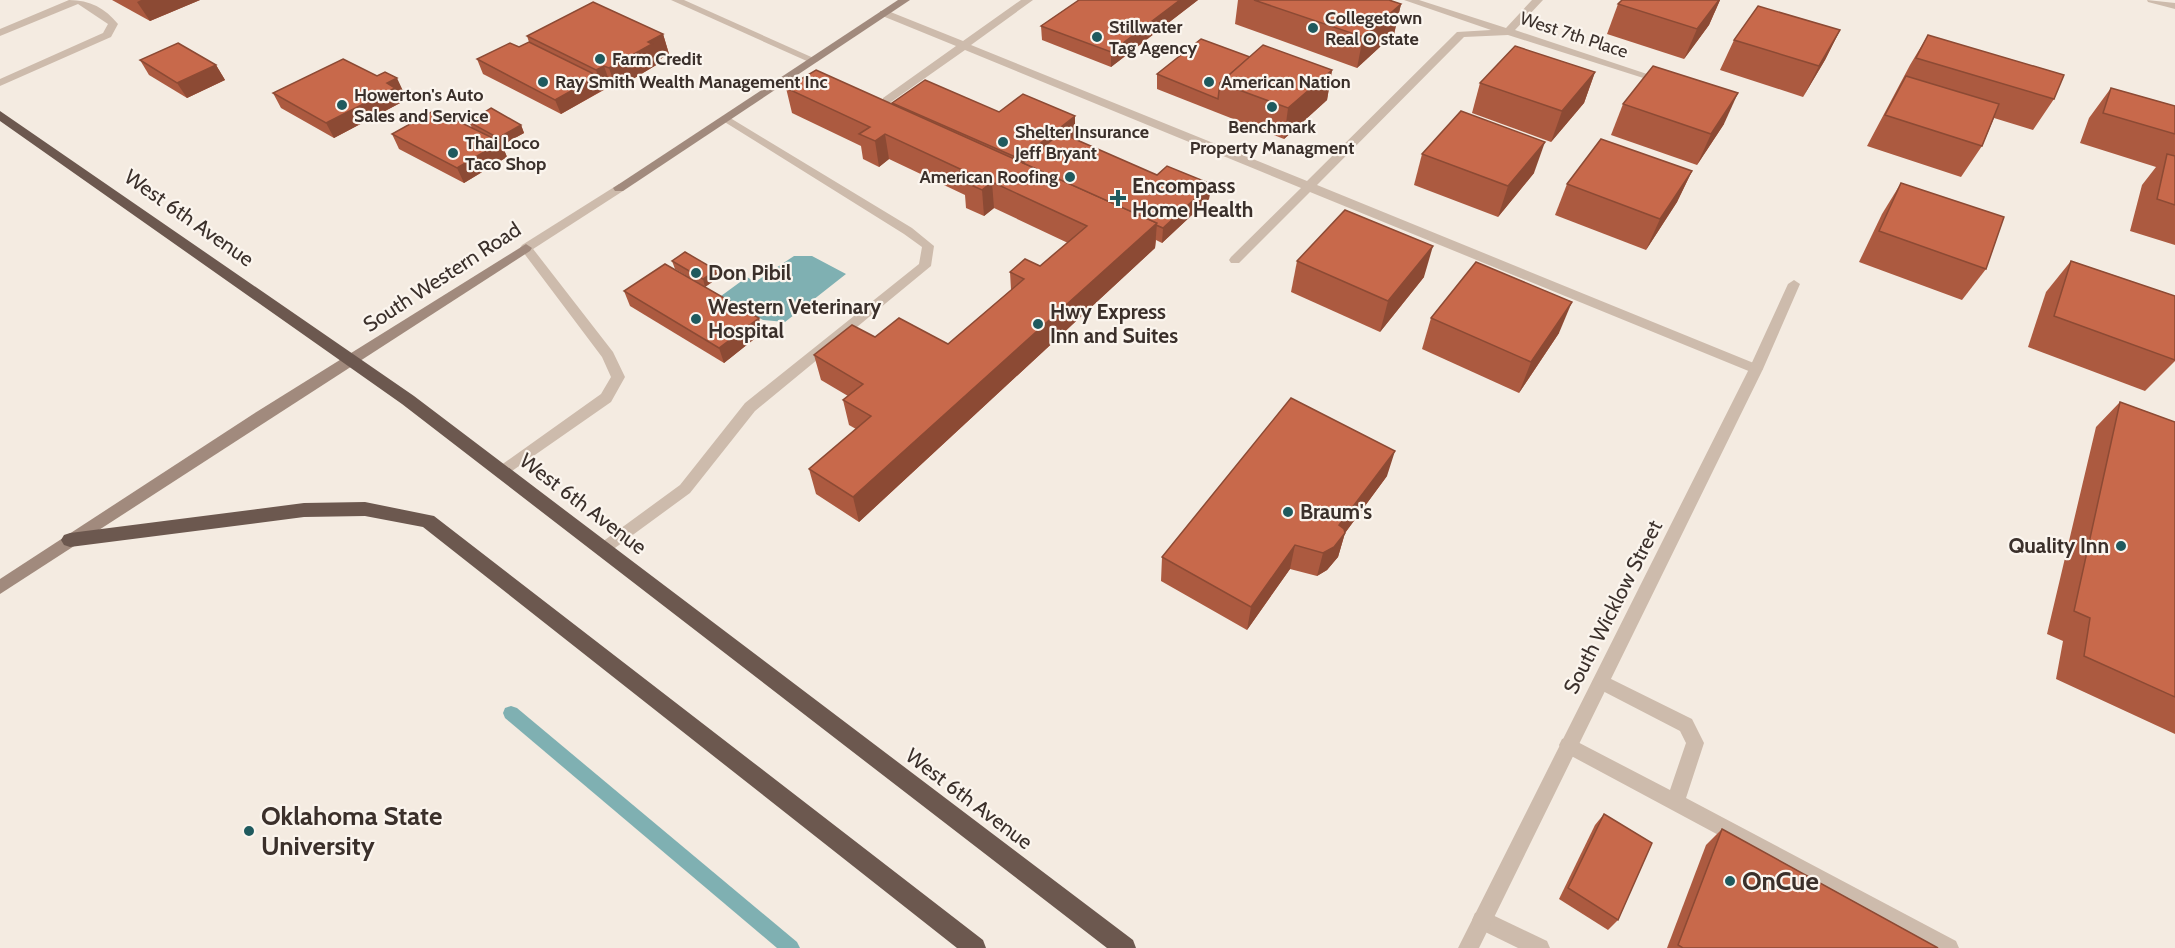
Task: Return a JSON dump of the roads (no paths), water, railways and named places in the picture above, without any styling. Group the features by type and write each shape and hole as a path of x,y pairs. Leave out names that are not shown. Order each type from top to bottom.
{"highway":[{"name":"West 6th Avenue","path":"0,115 352,359 1125,948"},
{"path":"70,540 304,510 365,509 428,521 975,948"}],"main road":[{"name":"South Western Road","path":"619,188 905,0"},
{"name":"South Western Road","path":"0,587 526,248"}],"street":[{"path":"0,33 79,0 105,16 113,24 107,35 0,83"},
{"path":"676,0 813,60"},
{"path":"887,100 1028,0"},
{"name":"West 7th Place","path":"1409,0 1674,84"},
{"path":"1235,260 1461,34 1508,32 1538,0"},
{"path":"2152,0 2175,6"},
{"path":"884,13 1756,369"},
{"path":"604,550 685,489 750,407 925,266 928,246 908,231 727,119"},
{"name":"South Western Road","path":"526,248 619,188"},
{"path":"502,472 606,398 618,377 608,355 526,248"},
{"name":"South Wicklow Street","path":"1468,948 1756,369 1794,284"},
{"path":"1601,682 1686,725 1695,743 1675,802"},
{"path":"1568,746 1939,945"},
{"path":"1482,920 1540,948"}],"water":[{"path":"794,256 812,256 846,274 785,322 763,320 721,296 747,277 755,282"}],"waterway":[{"path":"511,713 791,948"}],"place":[{"name":"Collegetown Real O state","path":"1313,28"},
{"name":"Stillwater Tag Agency","path":"1097,37"},
{"name":"Farm Credit","path":"600,59"},
{"name":"Ray Smith Wealth Management Inc","path":"543,82"},
{"name":"American Nation","path":"1209,82"},
{"name":"Howerton's Auto Sales and Service","path":"342,105"},
{"name":"Benchmark Property Managment","path":"1272,107"},
{"name":"Shelter Insurance Jeff Bryant","path":"1003,142"},
{"name":"Thai Loco Taco Shop","path":"453,153"},
{"name":"American Roofing","path":"1070,177"},
{"name":"Encompass Home Health","path":"1118,198"},
{"name":"Don Pibil","path":"696,273"},
{"name":"Western Veterinary Hospital","path":"696,319"},
{"name":"Hwy Express Inn and Suites","path":"1038,324"},
{"name":"Braum's","path":"1288,512"},
{"name":"Quality Inn","path":"2121,546"},
{"name":"Oklahoma State University","path":"249,831"},
{"name":"OnCue","path":"1730,881"}]}
